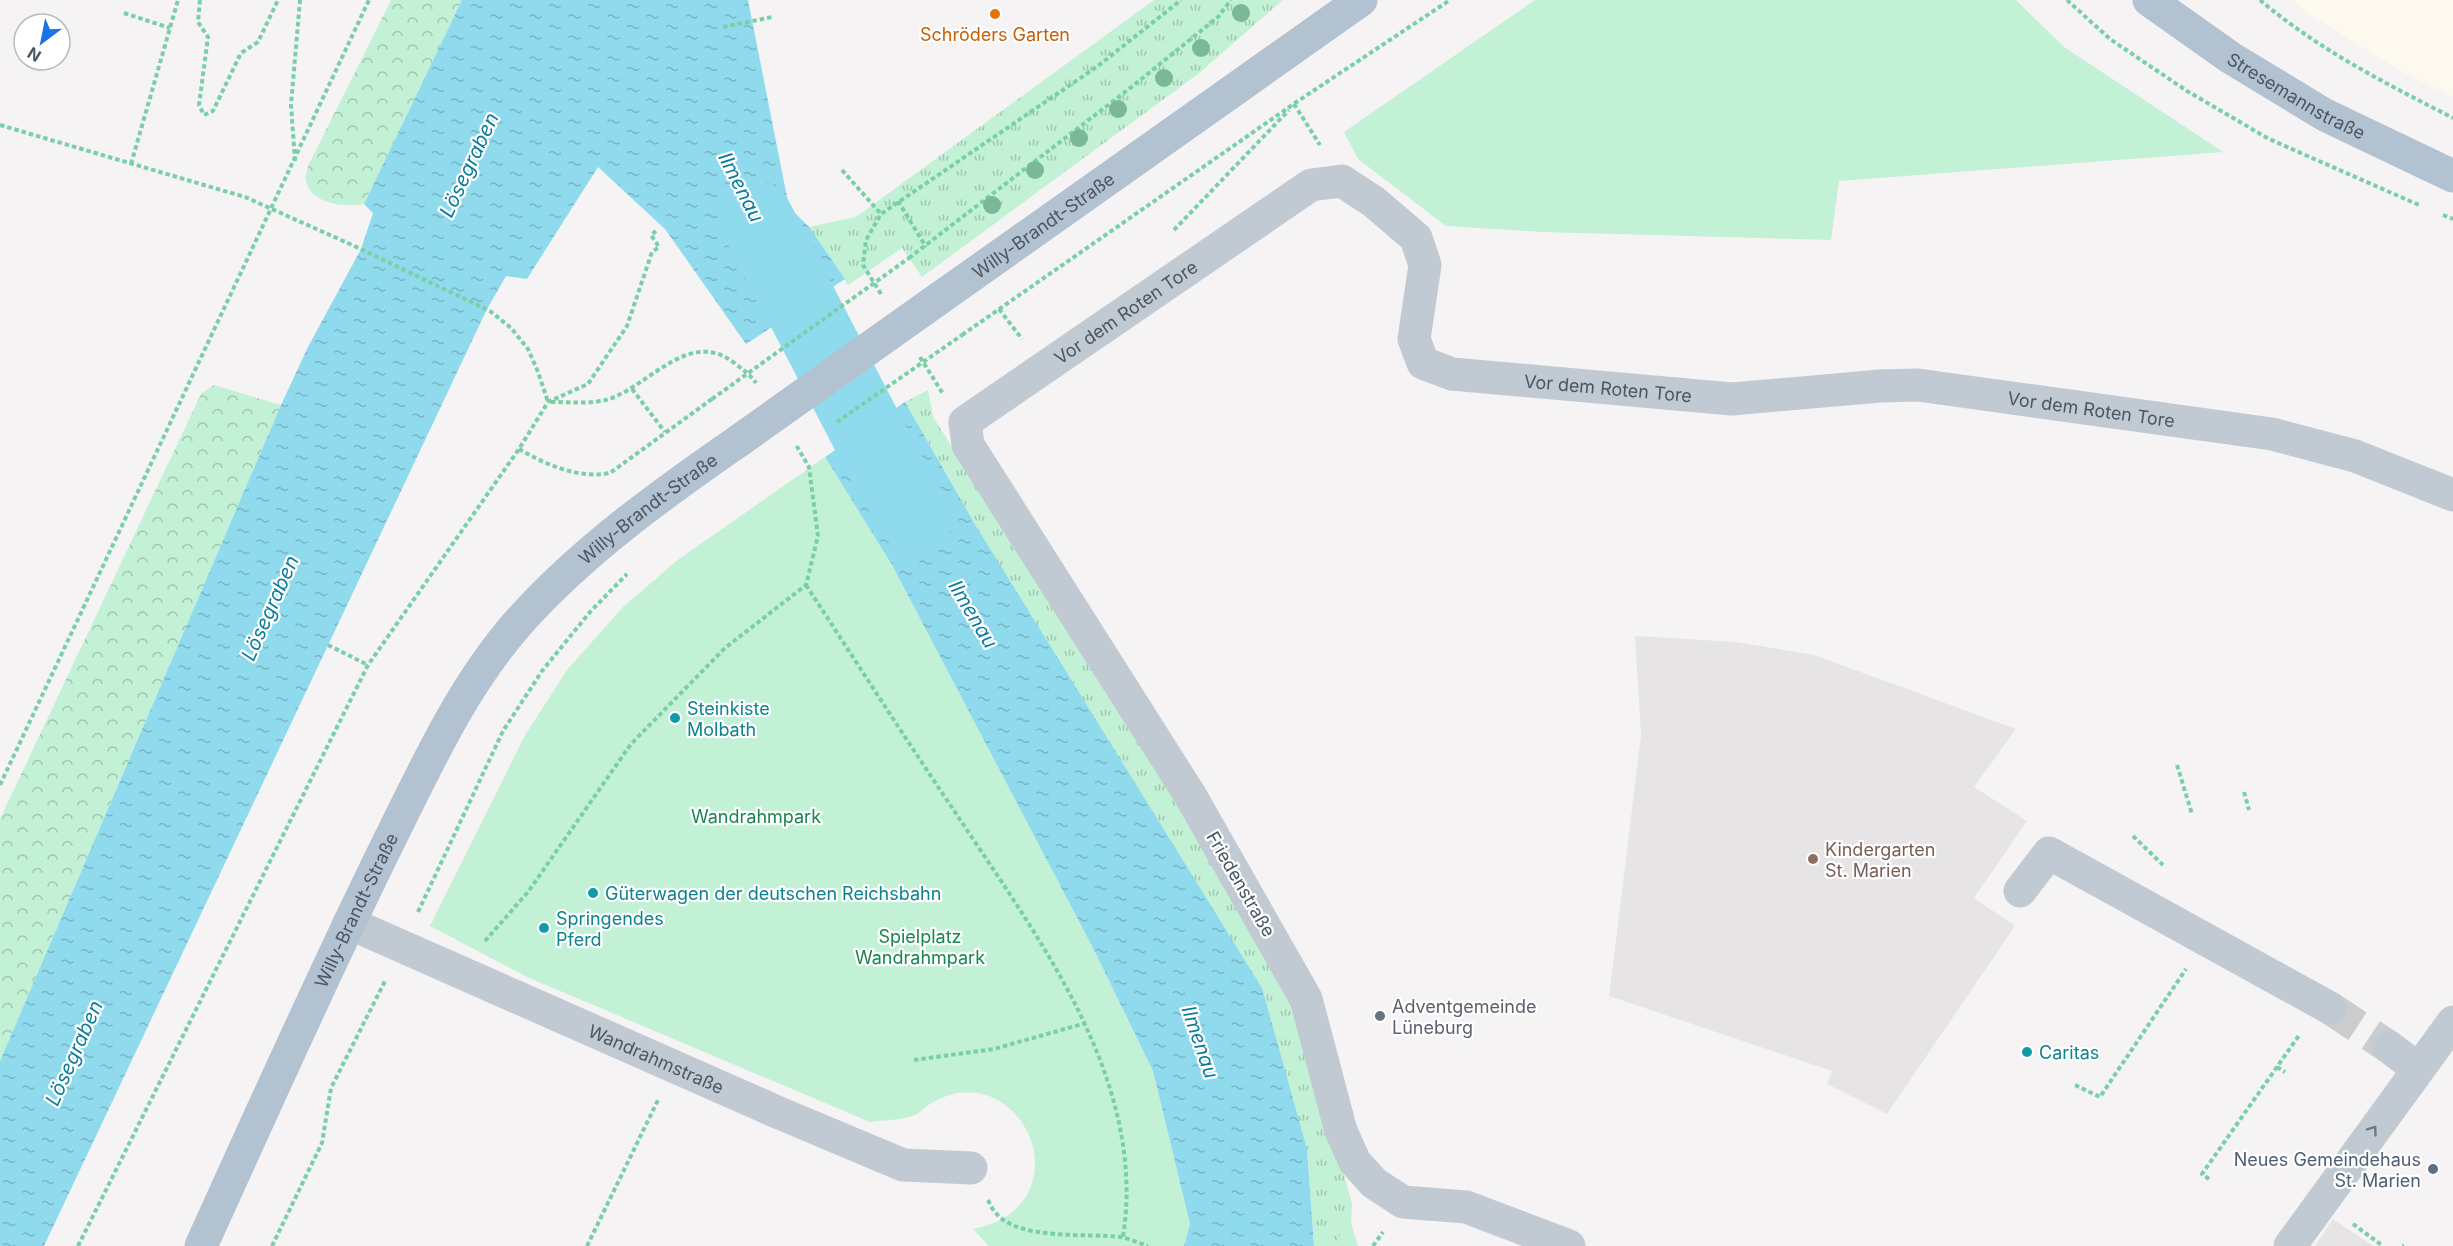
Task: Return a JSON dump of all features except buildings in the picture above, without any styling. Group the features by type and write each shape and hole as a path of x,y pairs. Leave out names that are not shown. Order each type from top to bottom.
{"main road":[{"name":"Willy-Brandt-Straße","path":"201,1246 349,923 427,766 468,689 517,624 566,575 622,526 676,484 1361,0"},
{"name":"Stresemannstraße","path":"2149,0 2231,58 2325,115 2453,176"}],"street":[{"name":"Vor dem Roten Tore","path":"965,422 1311,185 1342,181 1374,202 1416,238 1425,265 1414,339 1423,363 1452,374 1732,399 1880,386 1929,387 2272,434 2355,456 2453,495"},
{"name":"Friedenstraße","path":"965,422 968,446 1190,795 1306,999 1341,1131 1355,1162 1374,1183 1403,1202 1466,1207 1569,1246"},
{"path":"2020,891 2049,853 2326,1006"},
{"name":"Wandrahmstraße","path":"349,923 457,973 903,1166 971,1167"},
{"path":"2290,1246 2453,1022"},
{"path":"2389,1047 2418,1069"}],"path":[{"path":"131,164 178,0"},
{"path":"200,0 198,22 208,38 199,105 204,115 213,111 241,52 258,42 278,0"},
{"path":"295,162 291,105 300,0"},
{"path":"0,785 273,209 369,0"},
{"path":"882,296 863,265 866,240 881,214 1098,66 1181,0"},
{"path":"519,449 541,462 593,476 610,473 926,247 1218,17 1231,0"},
{"path":"829,427 1295,103 1450,0"},
{"path":"2067,0 2110,39 2187,91 2269,139 2423,207"},
{"path":"2260,0 2292,28 2366,74 2453,118"},
{"path":"124,13 170,28"},
{"path":"723,27 772,17"},
{"path":"1295,103 1342,181"},
{"path":"1167,237 1295,103"},
{"path":"0,124 245,197 490,311 511,328 528,349 548,402"},
{"path":"842,170 881,214"},
{"path":"898,201 926,247"},
{"path":"2433,211 2453,219"},
{"path":"78,1246 368,665 519,449 548,402 588,384 627,326 652,252 659,247 651,235 656,231"},
{"path":"914,347 947,402 965,422"},
{"path":"548,402 605,400 632,389 679,357 703,351 724,355 752,376"},
{"path":"632,389 665,432"},
{"path":"791,453 800,447"},
{"path":"457,973 528,892 631,744 725,648 806,585 818,536 810,467"},
{"path":"272,1246 322,1143 331,1088 402,948 503,731 543,671 590,612 628,573"},
{"path":"806,585 1043,946 1086,1023 1114,1098 1124,1162 1126,1215 1123,1237"},
{"path":"328,645 368,665"},
{"path":"2177,765 2192,814"},
{"path":"2244,792 2249,810"},
{"path":"2133,836 2163,866"},
{"path":"2075,1085 2100,1097 2205,941"},
{"path":"2209,1179 2202,1174 2277,1067 2326,1006"},
{"path":"914,1060 994,1049 1086,1023"},
{"path":"587,1246 673,1067"},
{"path":"2277,1067 2285,1072"},
{"path":"971,1167 995,1213 1010,1224 1040,1232 1076,1236 1123,1237 1148,1246"}],"shaded area":[{"path":"2294,0 2453,0 2453,97 2402,72 2307,13"},
{"name":"Kindergarten St. Marien","path":"1635,636 1736,642 1814,655 2016,729 1974,787 2027,821 1974,898 2015,926 1887,1114 1827,1084 1832,1071 1609,996 1641,736"},
{"path":"2333,1219 2373,1246 2315,1246"}],"green space":[{"path":"391,0 462,0 364,204 348,205 330,202 314,195 309,188 306,178 308,166"},
{"path":"1154,0 1283,0 1198,74 922,277 902,248 848,285 809,227 856,217"},
{"path":"1535,0 2016,0 2064,47 2223,152 1839,181 1831,240 1543,232 1446,226 1358,159 1344,132"},
{"path":"214,385 281,405 0,1061 0,819 201,394"},
{"path":"928,390 933,417 1177,801 1294,1000 1352,1203 1336,1246 1314,1246 1307,1149 976,526 905,402"},
{"name":"Wandrahmpark","path":"825,457 892,565 1094,950 1153,1071 1190,1224 1184,1246 989,1246 973,1229 1002,1219 1025,1198 1033,1181 1035,1162 1032,1144 1024,1126 1012,1111 997,1100 978,1093 959,1093 935,1101 915,1115 870,1122 527,977 430,926 524,737 567,670 623,607 679,559"},
{"path":"1352,1203 1351,1223 1358,1246 1336,1246"}],"water":[{"name":"Lösegraben","path":"462,0 748,0 789,207 809,227 845,279 746,344 665,229 598,167 527,279 506,276 487,309 44,1246 0,1246 0,1061 281,405 308,347 361,249 373,213 364,204"},
{"path":"905,402 976,526 1262,988 1307,1149 1314,1246 1184,1246 1190,1224 1153,1071 1094,950 892,565 825,457"}],"pier":[{"path":"903,400 907,400 822,459 823,455"}],"waterway":[{"name":"Ilmenau","path":"756,218 885,466 916,518"}],"tunnel":[{"path":"2330,1008 2389,1047"}],"place":[{"name":"Schröders Garten","path":"995,14"},
{"name":"Steinkiste Molbath","path":"675,718"},
{"name":"Kindergarten St. Marien","path":"1813,859"},
{"name":"Güterwagen der deutschen Reichsbahn","path":"593,893"},
{"name":"Springendes Pferd","path":"544,928"},
{"name":"Adventgemeinde Lüneburg","path":"1380,1016"},
{"name":"Caritas","path":"2027,1052"},
{"name":"Neues Gemeindehaus St. Marien","path":"2433,1169"}],"park label":[{"name":"Spielplatz Wandrahmpark","path":"920,946"}]}
